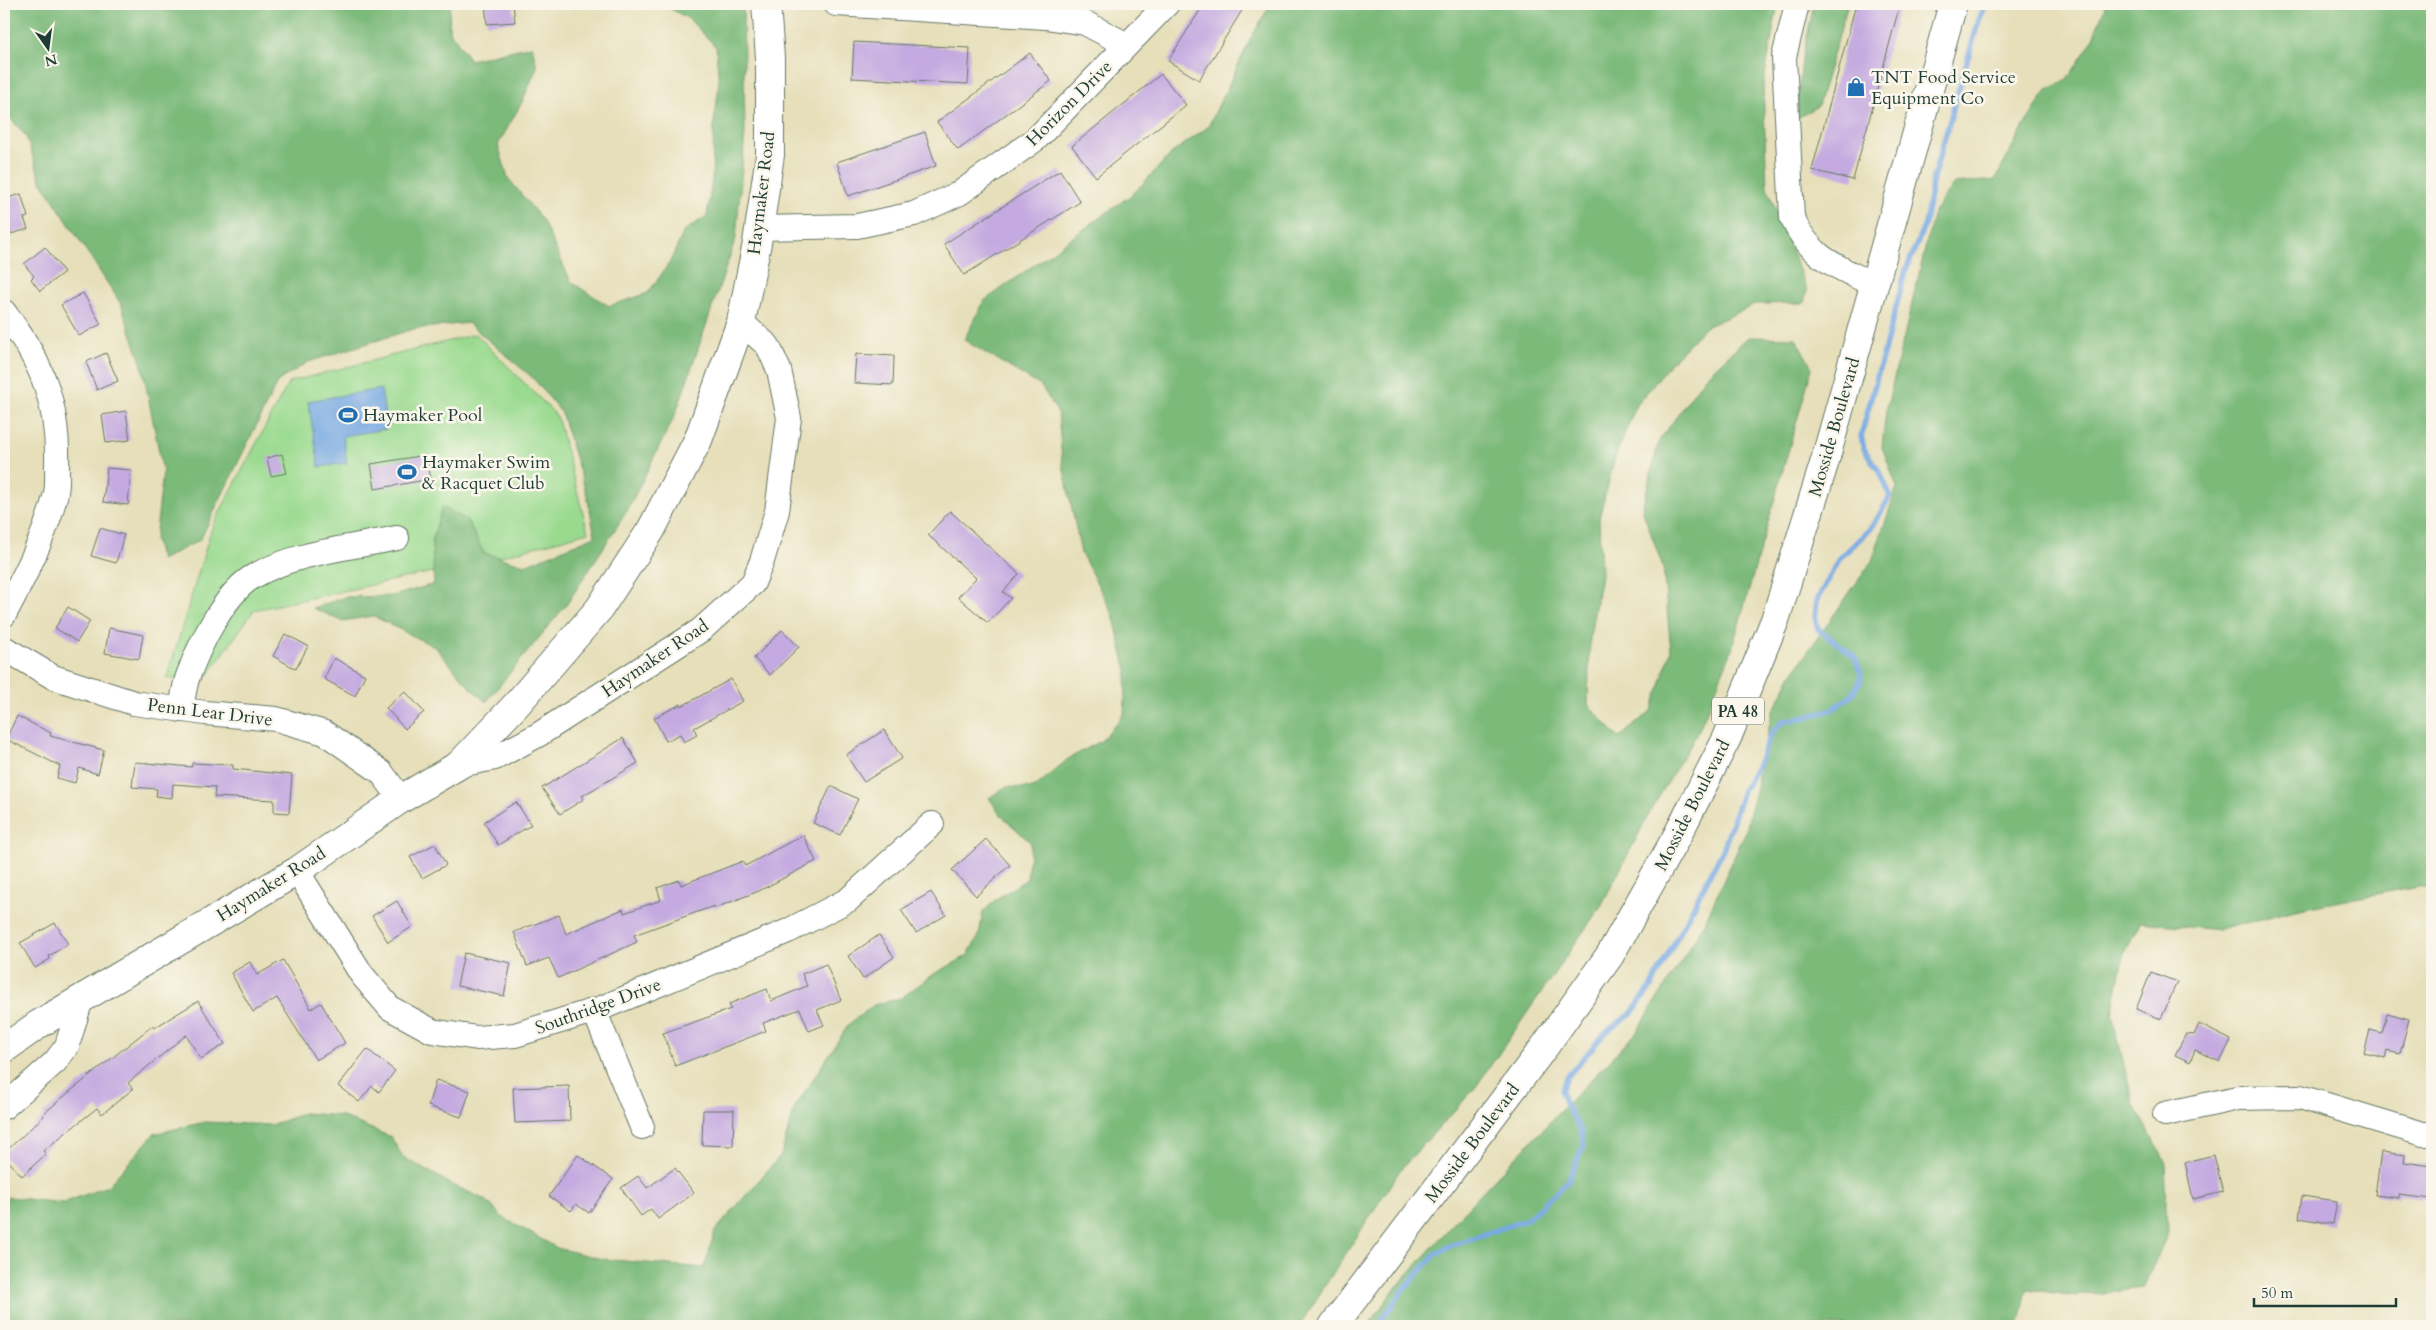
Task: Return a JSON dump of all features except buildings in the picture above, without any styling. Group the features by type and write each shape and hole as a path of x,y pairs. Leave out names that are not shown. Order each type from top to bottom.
{"main road":[{"name":"Haymaker Road","path":"4,1049 39,1024 296,871 401,799 459,765 516,705 599,609 651,530 698,440 740,322 759,228 770,155 770,58 766,4"},
{"name":"Mosside Boulevard","path":"1333,1326 1545,1046 1610,955 1677,836 1727,738 1775,620 1824,464 1953,4"}],"street":[{"path":"836,4 1046,17 1085,23 1127,45"},
{"name":"Horizon Drive","path":"759,228 857,226 914,214 960,193 1036,139 1167,4"},
{"path":"1797,4 1784,57 1792,218 1800,235 1821,259 1874,285"},
{"path":"4,312 21,334 49,389 58,442 56,495 38,551 4,615"},
{"name":"Haymaker Road","path":"459,765 495,758 538,735 701,630 753,583 762,561 777,511 789,418 779,370 768,346 740,322"},
{"path":"180,710 188,678 207,634 232,596 253,577 290,560 397,538"},
{"name":"Penn Lear Drive","path":"4,648 53,677 134,703 180,710 276,719 325,733 381,772 401,799"},
{"name":"Southridge Drive","path":"296,871 362,975 390,1008 432,1031 477,1038 515,1035 594,1010 788,931 848,900 932,824"},
{"path":"4,1107 55,1062 67,1046 81,999"},
{"path":"594,1010 642,1127"},
{"path":"2165,1114 2238,1098 2300,1097 2423,1134 2432,1134"}],"green space":[{"path":"4,4 450,4 449,30 470,60 532,46 537,67 522,102 498,145 508,178 543,221 571,282 609,306 648,293 670,262 684,231 707,216 712,180 714,122 719,86 716,47 689,19 662,4 743,4 745,133 736,238 676,413 627,511 567,604 486,702 468,685 435,647 373,616 342,621 313,608 345,597 393,596 434,584 432,541 442,507 467,520 484,553 525,565 595,536 587,495 561,412 533,378 468,323 413,329 308,362 278,381 200,540 161,560 155,540 163,472 142,365 121,304 41,181 26,136 4,111"},
{"path":"1271,4 1778,4 1763,86 1767,187 1807,290 1804,303 1757,304 1705,327 1675,358 1637,404 1616,454 1599,518 1601,575 1590,636 1588,705 1619,738 1652,710 1671,651 1663,567 1642,509 1659,441 1705,377 1748,337 1796,338 1812,368 1731,652 1699,730 1651,810 1601,906 1475,1088 1400,1170 1299,1326 4,1326 4,1205 8,1197 63,1203 108,1186 154,1134 205,1122 272,1125 304,1113 341,1116 391,1137 403,1157 453,1185 486,1200 502,1217 557,1248 602,1259 704,1268 715,1231 781,1155 795,1107 849,1024 874,1005 901,998 934,974 967,956 979,936 983,912 996,899 1027,879 1031,843 1001,815 989,798 1005,787 1034,788 1068,759 1101,741 1124,714 1127,671 1113,614 1081,553 1062,460 1058,413 1041,386 964,340 984,301 1134,193 1172,153 1208,127 1253,34"},
{"path":"1814,4 1848,4 1818,106 1796,119 1802,59"},
{"path":"2106,4 2432,4 2432,890 2418,886 2299,909 2219,930 2140,922 2123,956 2112,1015 2134,1106 2165,1161 2168,1233 2143,1288 2076,1296 2027,1289 2019,1326 1368,1326 1393,1291 1478,1196 1636,1033 1703,926 1746,831 1772,713 1792,674 1872,561 1897,487 1882,447 1886,411 1934,212 1953,184 1995,180 2024,126 2047,90 2067,80 2092,41"},
{"name":"Haymaker Swim & Racquet Club","path":"476,334 557,416 588,532 484,561 254,610 204,681 167,678 212,527 289,382"}],"water":[{"name":"Haymaker Pool","path":"381,389 387,429 343,436 347,463 319,467 308,401"}],"waterway":[{"path":"1377,1326 1404,1289 1436,1254 1452,1245 1526,1220 1568,1181 1584,1144 1581,1131 1565,1103 1561,1091 1567,1077 1606,1032 1631,1014 1651,987 1723,850 1743,791 1758,765 1772,732 1784,721 1807,717 1833,709 1850,697 1860,682 1861,673 1854,656 1818,629 1815,617 1817,600 1839,559 1873,526 1890,496 1881,474 1864,449 1861,436 1906,270 1925,224 1933,178 1979,20 1986,4"}],"place":[{"name":"TNT Food Service Equipment Co","path":"1856,87"},
{"name":"Haymaker Pool","path":"348,415"},
{"name":"Haymaker Swim & Racquet Club","path":"407,472"}]}
